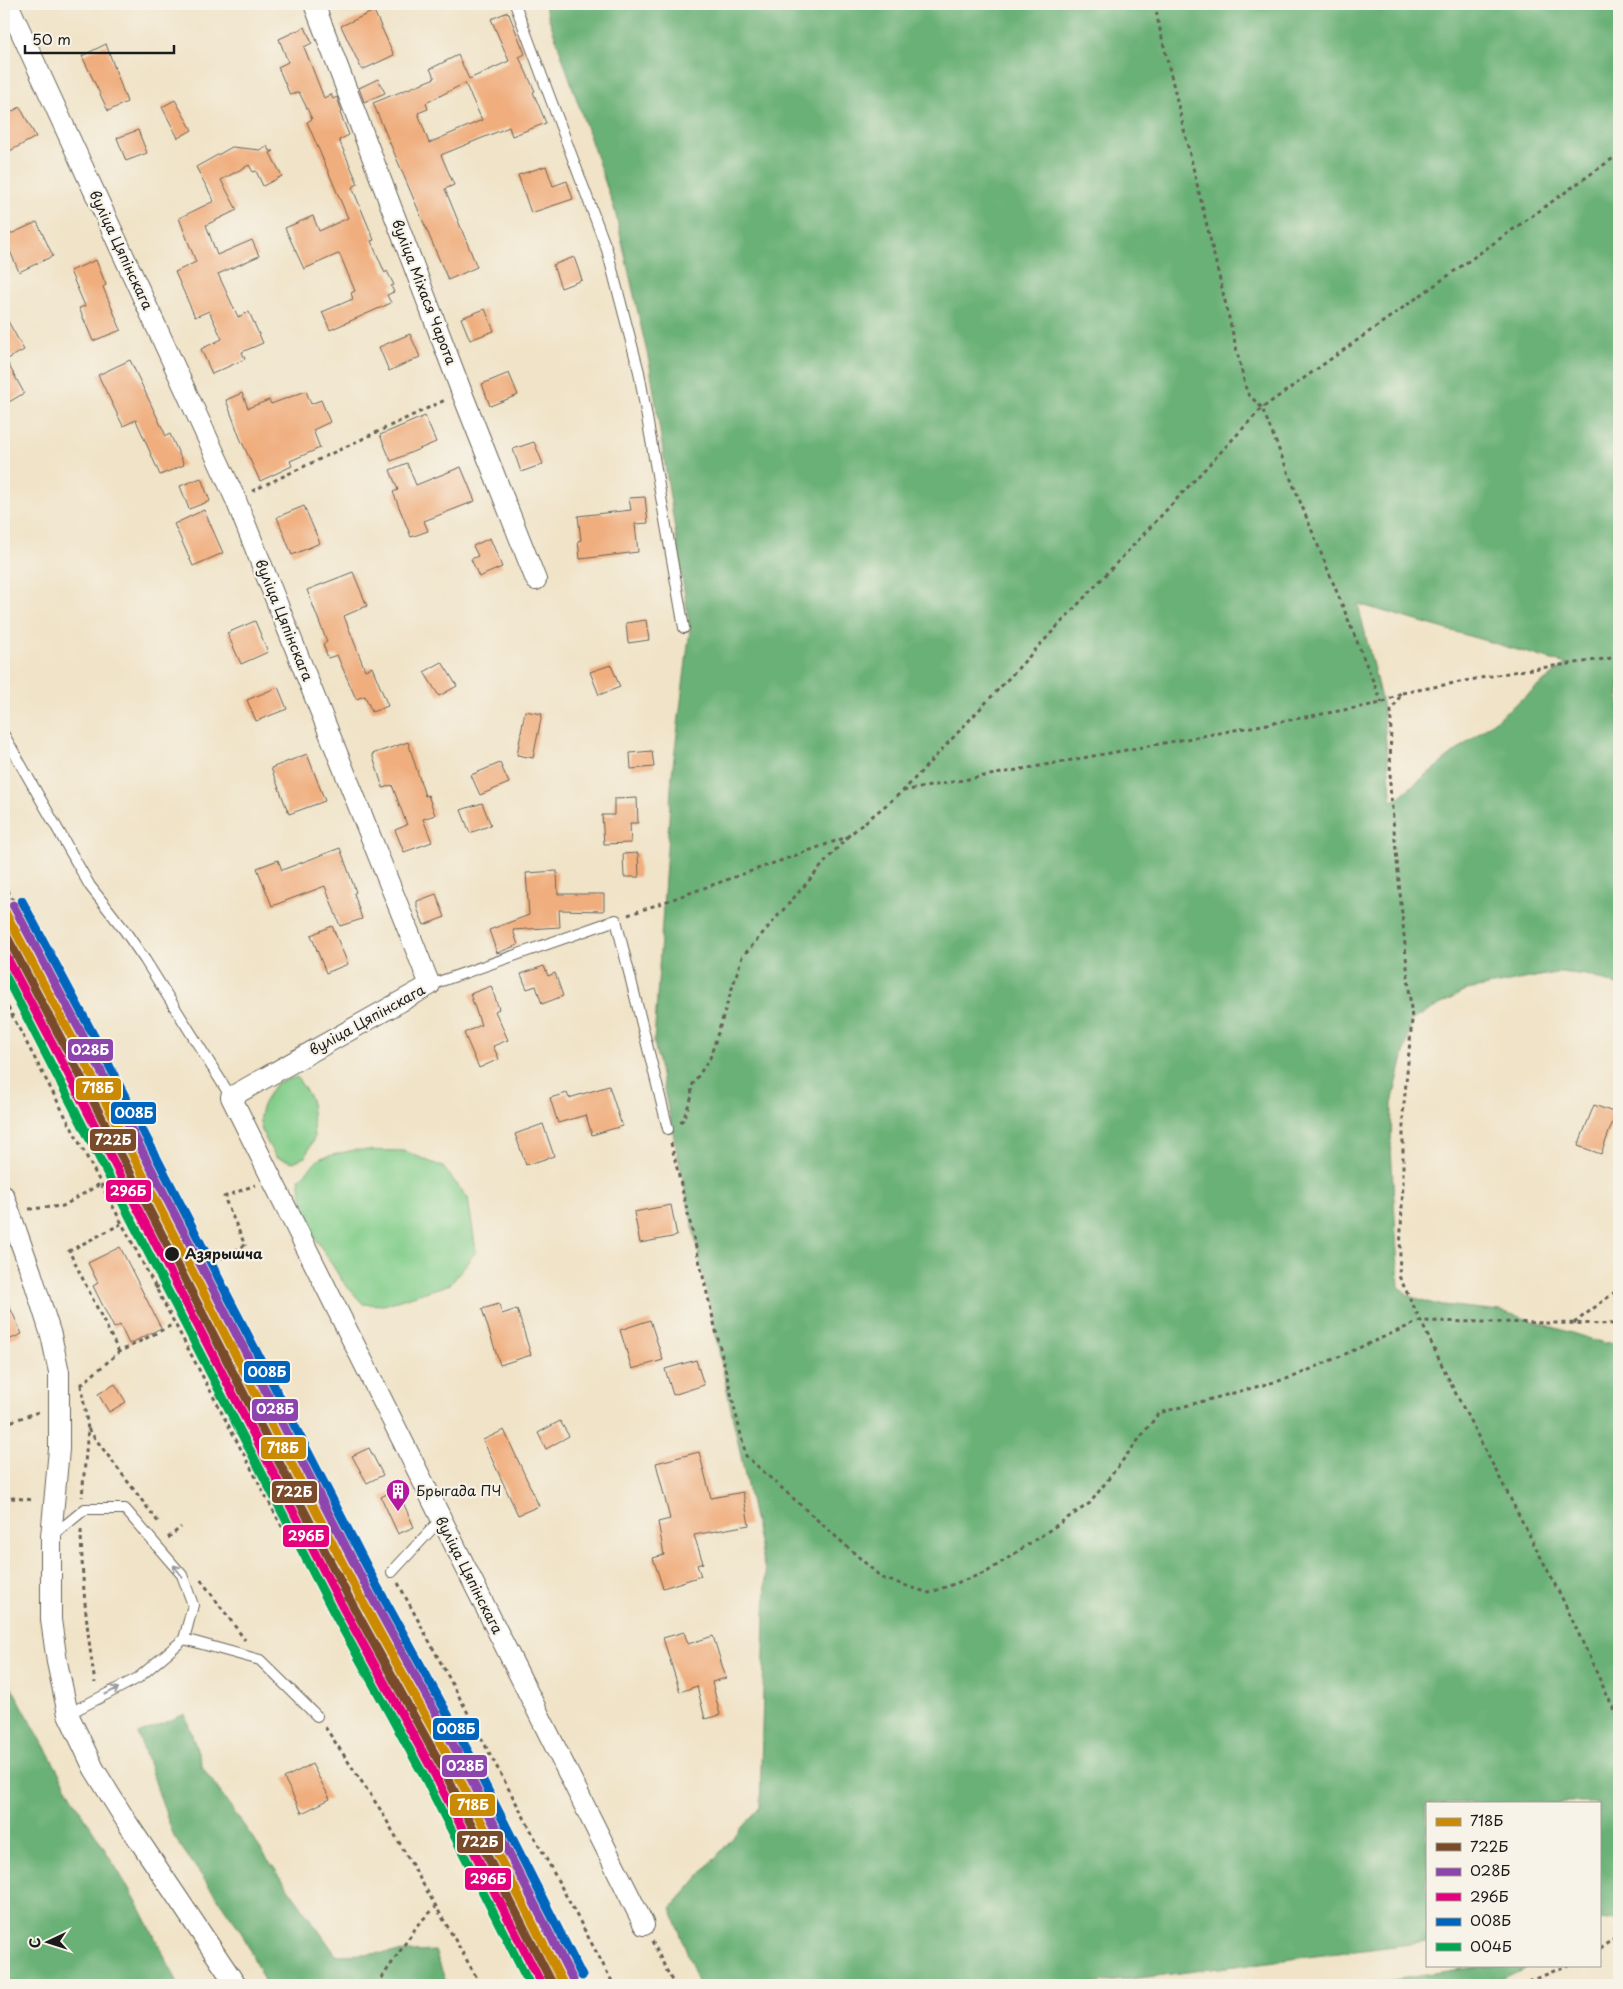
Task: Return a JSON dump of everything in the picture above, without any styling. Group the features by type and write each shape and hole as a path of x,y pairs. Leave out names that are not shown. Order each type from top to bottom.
{"street":[{"name":"вуліца Цяпінскага","path":"8,4 235,498 430,985 231,1097 644,1924"},
{"name":"вуліца Міхася Чарота","path":"314,4 536,580"},
{"path":"6,1203 32,1272 51,1335 59,1372 59,1449 51,1537 52,1620 57,1662 68,1714 94,1769 128,1824 236,1985"}],"lane":[{"path":"515,4 607,250 639,372 684,628"},
{"path":"4,735 90,886 126,931 231,1097"},
{"path":"430,985 616,920 668,1129"},
{"path":"51,1537 85,1509 125,1509 182,1575 194,1604 184,1639 138,1678 68,1714"},
{"path":"392,1572 441,1519"},
{"path":"184,1639 260,1660 317,1716"}],"path":[{"path":"1156,4 1247,393 1262,408 1382,703"},
{"path":"1619,154 1262,408 903,791 847,837 742,957 710,1058 691,1087 692,1096 683,1120 668,1129 746,1456 882,1578 929,1593 987,1572 1090,1503 1159,1413 1293,1377 1420,1321 1619,1324"},
{"path":"235,498 462,392"},
{"path":"903,791 1382,703 1402,693 1518,671 1619,657"},
{"path":"1402,693 1391,711 1390,787 1412,1020 1403,1114 1403,1183 1399,1276 1453,1388 1563,1600 1619,1721"},
{"path":"616,920 847,837"},
{"path":"4,883 205,1266"},
{"path":"4,1000 289,1540"},
{"path":"156,1288 245,1246 224,1197 272,1179"},
{"path":"6,1203 63,1206 100,1184"},
{"path":"119,1352 70,1250 121,1224"},
{"path":"1574,1323 1619,1289"},
{"path":"4,1424 58,1405 119,1352 174,1324"},
{"path":"81,1385 88,1429 81,1512 82,1577 88,1637 98,1699"},
{"path":"4,1502 12,1498 55,1501"},
{"path":"392,1572 614,1985"},
{"path":"317,1716 380,1809 481,1985"},
{"path":"377,1985 419,1923 436,1907"},
{"path":"644,1924 674,1985"},
{"path":"1600,1948 1619,1935"},
{"path":"1522,1985 1566,1966"}],"green space":[{"path":"544,4 1619,4 1619,986 1586,975 1561,972 1467,990 1412,1020 1392,1103 1391,1148 1399,1286 1407,1295 1434,1304 1501,1311 1604,1343 1619,1340 1619,1915 1615,1919 1600,1921 1600,1802 1426,1802 1426,1942 1084,1985 699,1985 671,1908 760,1807 766,1576 654,1042 672,774 690,629 650,366 615,211","holes":["1358,604 1566,664 1392,802 1382,703"]},
{"path":"297,1077 311,1099 314,1138 305,1157 293,1162 276,1157 264,1136 260,1120 264,1104 276,1083"},
{"path":"354,1150 404,1151 443,1167 468,1198 476,1251 451,1284 384,1305 363,1304 343,1282 307,1225 299,1179 320,1158"},
{"path":"4,1673 73,1798 136,1900 179,1985 4,1985"},
{"path":"185,1714 203,1768 336,1955 435,1951 447,1985 266,1985 241,1931 174,1837 138,1734"},
{"path":"1492,1966 1529,1966 1489,1985 1354,1985"}],"building":[{"path":"374,11 394,55 362,70 341,26"},
{"path":"508,12 525,54 519,57 535,91 533,92 546,123 512,136 509,127 441,155 454,185 445,189 477,267 448,280 373,103 435,78 430,69 458,55 469,79 509,61 491,19","holes":["465,83 482,120 429,143 418,113 428,109 426,103"]},
{"path":"305,27 312,43 304,47 324,98 331,94 333,99 337,97 342,112 340,113 349,135 339,140 358,184 352,187 374,240 371,241 385,273 387,271 394,285 391,286 394,292 387,295 391,303 330,330 322,312 353,299 351,293 355,291 340,255 338,254 304,269 285,228 313,216 319,231 348,218 307,122 312,119 299,92 290,95 278,67 288,62 279,39"},
{"path":"106,44 127,102 108,111 82,56"},
{"path":"378,79 385,93 364,102 359,88"},
{"path":"175,100 192,130 178,138 162,107"},
{"path":"20,107 36,137 4,154 4,116"},
{"path":"138,130 147,153 126,161 117,138"},
{"path":"267,146 269,151 274,151 270,153 282,176 263,186 256,171 253,172 249,165 221,180 237,210 206,225 217,255 252,240 259,256 218,274 238,317 249,312 263,343 242,352 245,359 212,374 201,349 222,339 209,311 195,317 175,272 196,262 179,218 214,201 196,167 232,147 260,150"},
{"path":"546,166 553,186 567,181 573,199 531,213 518,175"},
{"path":"37,222 53,256 19,272 4,237"},
{"path":"574,257 582,280 561,288 553,265"},
{"path":"96,260 106,285 103,287 121,330 93,341 79,308 85,306 70,271"},
{"path":"485,309 494,331 470,340 461,318"},
{"path":"4,314 24,350 6,360 24,393 4,405"},
{"path":"410,334 420,357 389,371 379,347"},
{"path":"130,360 166,436 170,434 184,465 160,475 136,420 123,426 98,375"},
{"path":"509,373 518,395 490,406 482,384"},
{"path":"306,391 311,404 321,400 330,422 313,430 320,448 290,461 292,466 260,481 240,438 226,400 242,393 248,408 269,400 271,404"},
{"path":"425,416 436,442 391,461 380,435"},
{"path":"534,442 543,464 521,472 513,449"},
{"path":"407,463 416,485 461,467 475,501 424,521 428,531 411,537 393,492 398,490 390,470"},
{"path":"201,478 210,501 189,509 180,486"},
{"path":"645,497 648,523 635,524 638,552 580,559 578,541 581,540 578,516 631,510 629,498"},
{"path":"304,506 320,543 292,555 277,517"},
{"path":"204,510 223,553 193,566 174,524"},
{"path":"490,538 502,567 479,577 471,559 478,556 473,546"},
{"path":"353,572 367,606 344,616 365,670 372,667 388,706 372,712 365,696 356,699 337,655 328,658 323,644 327,642 307,590"},
{"path":"646,620 649,640 628,643 626,623"},
{"path":"255,621 268,652 241,664 227,633"},
{"path":"442,662 457,686 439,696 424,672"},
{"path":"611,665 620,687 599,695 590,672"},
{"path":"278,687 287,709 256,721 247,700"},
{"path":"525,711 542,714 533,758 517,755"},
{"path":"408,742 425,796 428,795 435,815 423,819 432,842 404,852 395,830 407,825 392,785 383,788 372,754"},
{"path":"652,751 654,767 631,769 630,753"},
{"path":"307,754 325,801 289,814 271,768"},
{"path":"500,763 509,783 480,795 471,775"},
{"path":"637,798 638,823 630,823 631,843 604,844 602,815 614,815 614,799"},
{"path":"482,803 491,825 470,833 461,810"},
{"path":"340,848 356,892 354,893 362,919 340,926 325,886 272,906 257,868 278,860 282,870"},
{"path":"638,853 639,877 624,877 623,854"},
{"path":"557,871 558,894 604,894 604,911 559,910 560,927 513,930 518,945 497,953 489,930 529,915 526,873"},
{"path":"436,894 445,917 424,925 417,908 417,901"},
{"path":"332,926 348,964 326,973 311,935"},
{"path":"544,966 548,976 555,973 563,996 542,1004 536,986 527,989 521,974"},
{"path":"491,986 499,1009 495,1011 508,1040 493,1046 499,1059 479,1068 464,1033 481,1025 470,994"},
{"path":"609,1086 622,1126 592,1135 586,1115 558,1123 550,1098 567,1093 569,1098"},
{"path":"1594,1105 1616,1113 1601,1154 1578,1146"},
{"path":"543,1124 554,1156 526,1165 515,1134"},
{"path":"671,1205 677,1236 640,1243 634,1212"},
{"path":"120,1247 161,1328 129,1344 120,1325 114,1328 93,1286 98,1283 88,1263"},
{"path":"4,1294 22,1334 4,1342"},
{"path":"499,1304 502,1314 517,1309 531,1355 500,1365 482,1309"},
{"path":"650,1320 663,1360 632,1369 620,1330"},
{"path":"696,1360 704,1385 673,1395 665,1369"},
{"path":"115,1384 126,1402 109,1412 98,1394"},
{"path":"560,1421 569,1436 546,1449 538,1433"},
{"path":"504,1430 539,1506 518,1515 483,1440"},
{"path":"369,1448 383,1475 367,1483 352,1456"},
{"path":"699,1452 711,1498 743,1492 749,1525 694,1535 703,1563 697,1565 701,1576 663,1588 653,1558 664,1555 658,1522 670,1519 656,1463"},
{"name":"Брыгада ПЧ","path":"397,1489 414,1527 398,1534 381,1497"},
{"path":"684,1632 688,1644 713,1636 726,1678 712,1682 720,1715 705,1719 697,1686 680,1692 663,1638"},
{"path":"312,1764 330,1799 302,1813 284,1778"}],"railway":[{"path":"452,1764 466,1814"}],"transit line":[{"name":"008Б","path":"22,901 95,1038 378,1588 470,1755 582,1976"},
{"name":"028Б","path":"13,905 86,1042 369,1592 461,1759 573,1980"},
{"name":"718Б","path":"4,910 77,1047 360,1597 452,1764 564,1985"},
{"name":"722Б","path":"4,931 351,1602 443,1769 553,1985"},
{"name":"296Б","path":"4,952 342,1606 434,1773 542,1985"},
{"name":"004Б","path":"4,973 333,1611 425,1778 530,1985"}],"place":[{"name":"Азярышча","path":"172,1254"},
{"name":"Брыгада ПЧ","path":"398,1512"}]}
